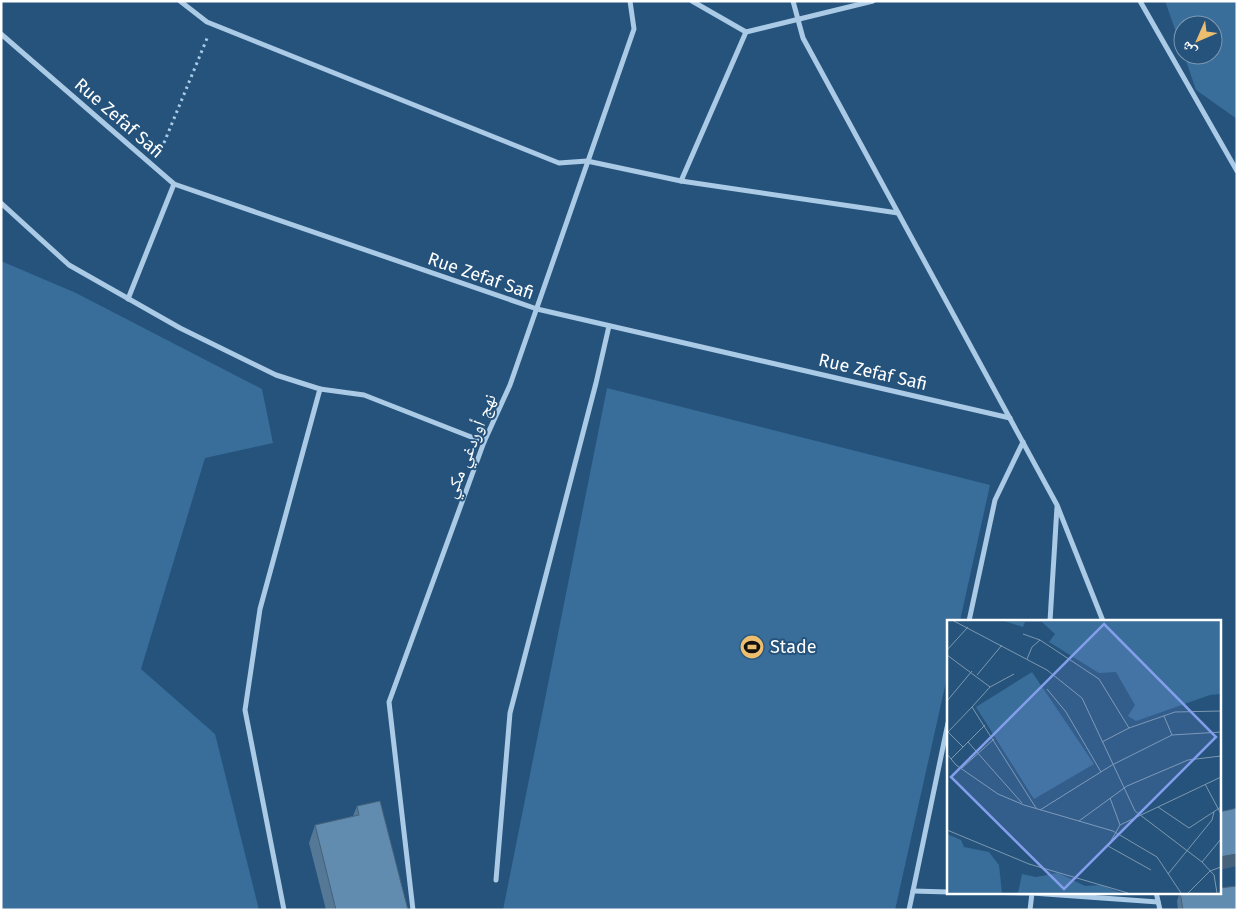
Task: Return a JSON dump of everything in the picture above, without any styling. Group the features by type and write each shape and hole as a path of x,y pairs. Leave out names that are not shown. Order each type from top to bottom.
{"street":[{"path":"180,1 207,22 559,163 587,161 681,181 898,213"},
{"name":"نهج أوردغي مكي","path":"413,910 390,702 484,442 510,385 634,29 630,1"},
{"path":"692,1 746,32 873,1"},
{"path":"793,1 803,38 1057,505 1103,620"},
{"path":"1140,1 1237,171"},
{"path":"681,181 746,32"},
{"name":"Rue Zefaf Safi","path":"1,34 174,184 537,309 1010,418"},
{"path":"128,299 174,184"},
{"path":"1,203 69,265 180,328 276,375 320,389 364,395 484,442"},
{"path":"496,880 510,713 609,326"},
{"path":"284,910 245,710 260,609 320,389"},
{"path":"969,620 995,500 1023,442"},
{"path":"1050,620 1057,505"},
{"path":"909,910 947,728"},
{"path":"913,891 947,892"},
{"path":"1030,910 1032,894"},
{"path":"1046,894 1158,902"},
{"path":"1156,894 1160,910"}],"path":[{"path":"154,168 212,24"}],"shaded area":[{"path":"1165,1 1237,1 1237,119 1196,90 1187,65 1223,65 1223,15 1173,15 1173,24"},
{"path":"1,261 76,293 262,389 273,443 205,458 141,669 215,734 259,910 1,910"},
{"name":"Stade","path":"607,388 990,485 960,620 947,620 947,677 895,910 503,910"}],"building":[{"path":"380,801 408,910 336,910 315,825 359,815 357,806"},
{"path":"1237,808 1237,854 1220,857 1220,812"},
{"path":"1237,886 1237,910 1183,910 1180,894 1220,894 1220,888"}],"place":[{"name":"Stade","path":"752,647"}]}
